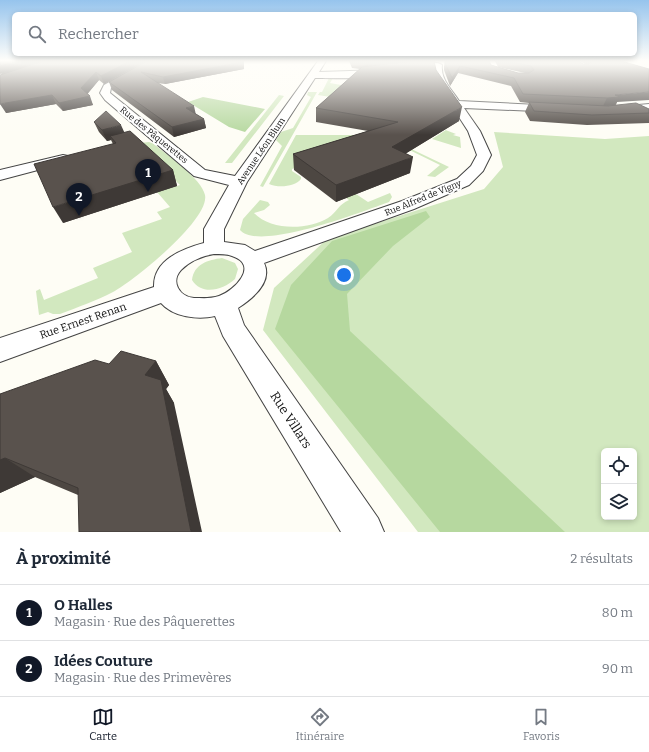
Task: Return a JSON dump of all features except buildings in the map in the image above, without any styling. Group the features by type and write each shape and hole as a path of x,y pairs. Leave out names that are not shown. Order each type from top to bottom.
{"street":[{"name":"Rue des Pâquerettes","path":"109,86 105,93 147,137 200,173 239,182"},
{"name":"Avenue Léon Blum","path":"214,247 214,229 239,182 306,86"},
{"name":"Rue Alfred de Vigny","path":"253,259 408,205 463,182 478,168 484,155 478,138 444,86"},
{"path":"457,104 518,106 568,110"},
{"path":"603,111 649,107"},
{"path":"0,175 79,154"},
{"path":"214,247 237,249 246,253 253,259 257,268 256,278 249,288 238,298 224,305 209,308 182,306 172,300 166,292 164,282 168,272 176,263 200,250 214,247"},
{"name":"Rue Ernest Renan","path":"0,350 166,292"},
{"name":"Rue Villars","path":"224,305 232,329 364,532"}],"green space":[{"path":"325,86 352,87 386,106 318,95 322,92"},
{"path":"308,92 317,92 263,187 260,186 282,146 276,140 281,132 293,128 311,97 307,95"},
{"path":"279,95 284,96 232,163 225,163"},
{"path":"203,97 265,109 245,132 229,127 188,102"},
{"path":"446,130 456,134 453,135 460,137 461,148 432,139"},
{"path":"494,132 605,139 649,136 649,532 418,532 263,330 274,288 327,239 484,189 503,167"},
{"path":"296,135 382,135 449,167 435,177 427,176 440,165 385,138 292,169 292,171 301,177 301,179 295,184 281,186 269,184"},
{"path":"149,142 154,144 198,182 205,195 203,206 196,219 169,248 137,275 113,292 60,314 48,312 39,315 36,291 40,289 44,300 98,278 93,268 132,252 122,233 162,219 157,212 170,207 157,192 180,185 144,151 140,143"},
{"path":"353,192 368,202 390,193 392,197 389,202 336,221 289,233 268,236 251,235 240,230 243,219 260,200 268,202 270,205 264,210 254,213 261,219 270,223 290,227 310,225 328,218 349,200 343,196"},
{"path":"426,211 430,217 393,246 347,294 350,331 565,532 440,532 275,329 291,285 332,241"},
{"path":"222,258 235,263 238,269 235,279 225,286 213,290 207,290 196,285 192,280 196,270 202,264"}],"place":[{"name":"O Halles","path":"148,192"},
{"name":"Idées Couture","path":"79,216"}]}
